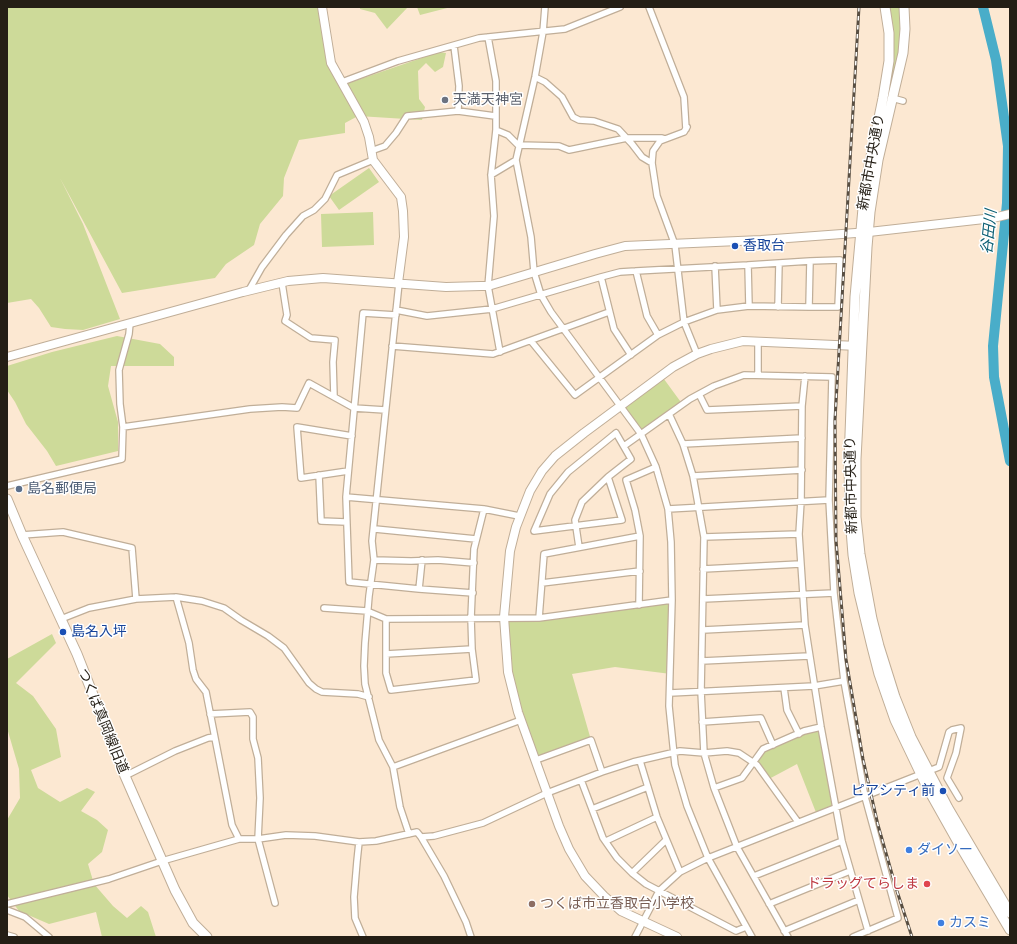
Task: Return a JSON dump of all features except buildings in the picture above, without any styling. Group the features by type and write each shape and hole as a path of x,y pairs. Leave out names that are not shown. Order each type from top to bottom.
{"main road":[{"name":"新都市中央通り","path":"885,7 889,33 889,61 865,186 864,232 857,346 856,517 860,554 872,619 887,672 924,773 959,844 1010,930"},
{"name":"新都市中央通り","path":"864,232 878,160 903,53 905,29 904,7"},
{"name":"つくば真岡線旧道","path":"7,499 61,619 125,776 162,861 186,912 193,923 207,937"},
{"name":"新都市中央通り","path":"924,773 955,820 1010,913"}],"street":[{"path":"322,7 331,63 364,122 373,160 401,197 403,211 404,237 376,499 375,529 372,541 374,560 367,611 364,666 365,684 379,740 393,767 400,807 409,834"},
{"path":"545,7 543,32 535,77 518,145 516,160 531,237 534,272 541,295 563,329 641,434 656,467 668,509 671,542 672,600 670,693 675,765 687,806 708,858 752,937"},
{"path":"342,82 398,61 479,38 565,29 620,7"},
{"path":"649,7 684,97 687,128 660,141 653,151 652,162 657,196 675,245 684,322 697,354"},
{"path":"488,37 496,81 496,130 491,175 494,216 488,286 500,352"},
{"path":"454,46 459,86 458,111"},
{"path":"535,77 546,82 562,97 573,117 579,120 594,120 618,129 642,157 652,162"},
{"path":"892,98 903,101"},
{"path":"371,151 385,146 407,116 458,111 495,116"},
{"path":"496,130 508,135 518,145 559,146 570,150 627,138 665,139"},
{"path":"249,290 262,267 286,235 303,216 314,210 325,199 337,175 373,160"},
{"path":"491,175 516,160"},
{"path":"7,357 249,290 282,283 324,278 446,288 488,286 625,246 675,245 761,240 864,232 993,218 1010,214"},
{"path":"473,593 349,582 346,497 363,313 396,313 428,316 492,309 620,272 636,270 840,260 838,307 749,306 717,310 684,322 658,335 575,395 531,341"},
{"path":"809,307 810,261"},
{"path":"778,307 779,263"},
{"path":"748,265 749,306"},
{"path":"715,266 717,310"},
{"path":"636,270 647,316 658,335"},
{"path":"602,277 614,329 631,355"},
{"path":"282,283 287,315 285,321 311,338 335,340 333,362 334,396"},
{"path":"392,346 493,354 609,312"},
{"path":"7,486 122,459 123,426 120,404 119,370 130,323"},
{"path":"677,937 621,911 585,876 569,849 547,792 521,720 508,672 504,618 510,551 519,516 530,491 542,471 555,456 674,367 697,354 743,341 857,346"},
{"path":"758,341 758,375"},
{"path":"624,446 699,394 714,386 744,375 832,377 829,500 834,593 844,681 865,797 898,918 853,937"},
{"path":"806,376 802,406 802,501 799,534 805,625 821,727 842,841 868,931"},
{"path":"123,426 250,410 282,407 297,408 309,383 354,408 385,410"},
{"path":"699,394 707,410 802,406"},
{"path":"669,414 683,444 693,476 704,537 701,691 704,753 714,788 737,847 788,937"},
{"path":"348,472 301,478 297,427 352,436"},
{"path":"579,547 576,527 575,520 582,502 608,477 631,459 616,433 568,472 550,494 534,531 576,527 622,520 608,477"},
{"path":"683,444 802,438"},
{"path":"639,604 640,536 635,510 626,480 656,467"},
{"path":"693,476 802,470"},
{"path":"319,475 321,521 346,522"},
{"path":"346,497 484,509 519,516"},
{"path":"668,509 829,500"},
{"path":"386,619 386,673 391,690 476,680 472,649 471,618 476,539 484,509"},
{"path":"375,529 476,539"},
{"path":"22,535 62,532 132,548 136,599"},
{"path":"704,537 799,534"},
{"path":"539,618 544,554 640,536"},
{"path":"374,560 438,560 474,563"},
{"path":"419,589 422,560"},
{"path":"703,569 800,564"},
{"path":"542,583 640,571"},
{"path":"703,599 834,593"},
{"path":"176,597 189,643 193,670 196,679 206,692 232,825 239,839"},
{"path":"61,619 89,608 136,599 176,597 202,601 224,608 284,648 309,683 316,689 322,692 352,694 368,697"},
{"path":"324,608 367,611 386,619 539,618 672,600"},
{"path":"703,630 805,625"},
{"path":"386,654 472,649"},
{"path":"702,661 809,656"},
{"path":"670,693 814,686 844,681"},
{"path":"784,688 787,710 799,734"},
{"path":"210,714 250,712 253,717 253,739 258,758 260,798 258,839 275,903"},
{"path":"702,722 761,718 773,746"},
{"path":"393,767 521,720"},
{"path":"714,788 742,778 764,749 804,731 821,727"},
{"path":"635,937 659,891 680,872 708,858 939,767 949,732 961,728 956,753 947,778 959,798"},
{"path":"125,776 175,751 214,737"},
{"path":"536,760 591,740 602,772"},
{"path":"421,837 434,836 483,823 547,792 602,772 640,760 673,752 739,753 757,765 798,822"},
{"path":"640,760 657,817 680,872"},
{"path":"581,780 606,842 617,858 632,873 646,884 736,931 746,927"},
{"path":"592,809 648,787"},
{"path":"606,842 657,817"},
{"path":"7,904 109,879 162,861 239,839 258,839 286,835 315,836 359,842 376,841 416,832 421,837 444,876 466,922 471,937"},
{"path":"632,873 666,840"},
{"path":"754,876 842,841"},
{"path":"359,842 356,861 355,918 363,937"},
{"path":"769,904 850,871"},
{"path":"784,931 859,900"},
{"path":"7,910 24,917 49,937"},
{"path":"7,935 14,937"}],"green space":[{"path":"7,7 318,7 327,61 340,86 439,52 446,53 443,67 435,72 426,63 418,71 419,99 425,107 422,120 358,116 345,123 345,133 299,140 284,178 283,196 260,224 254,245 226,264 215,278 122,293 60,178 83,224 120,319 83,330 65,329 51,327 39,308 31,299 7,303"},
{"path":"360,7 408,7 387,29 375,13 360,9"},
{"path":"417,7 451,7 420,15"},
{"path":"889,7 901,7 900,53 869,179 882,117"},
{"path":"369,168 379,182 339,210 329,196"},
{"path":"373,212 374,245 322,247 321,214"},
{"path":"117,336 160,344 174,357 174,366 111,366 108,386 118,422 118,451 56,466 47,451 26,424 7,390 7,366 52,352"},
{"path":"661,375 683,405 641,434 620,406"},
{"path":"672,600 671,674 615,667 572,674 591,740 536,760 508,672 504,618 539,618"},
{"path":"52,634 56,643 16,683 33,696 56,729 61,757 31,770 38,788 60,802 87,788 95,792 81,811 97,820 108,830 102,852 88,864 94,884 113,906 127,918 141,906 148,912 156,937 102,937 96,912 49,924 19,911 7,895 7,820 20,798 19,769 7,728 7,659"},
{"path":"821,727 836,808 817,815 797,764 767,780 753,762 763,749"}],"waterway":[{"name":"谷田川","path":"983,7 996,60 1008,146 1007,203 993,346 994,377 1010,461"}],"railway":[{"path":"859,7 835,420 836,540 846,659 863,759 878,825 912,937"}],"place":[{"name":"天満天神宮","path":"445,100"},
{"name":"香取台","path":"735,246"},
{"name":"島名郵便局","path":"19,489"},
{"name":"島名入坪","path":"63,632"},
{"name":"ピアシティ前","path":"943,791"},
{"name":"ダイソー","path":"909,850"},
{"name":"ドラッグてらしま","path":"927,884"},
{"name":"つくば市立香取台小学校","path":"532,904"},
{"name":"カスミ","path":"941,923"}]}
